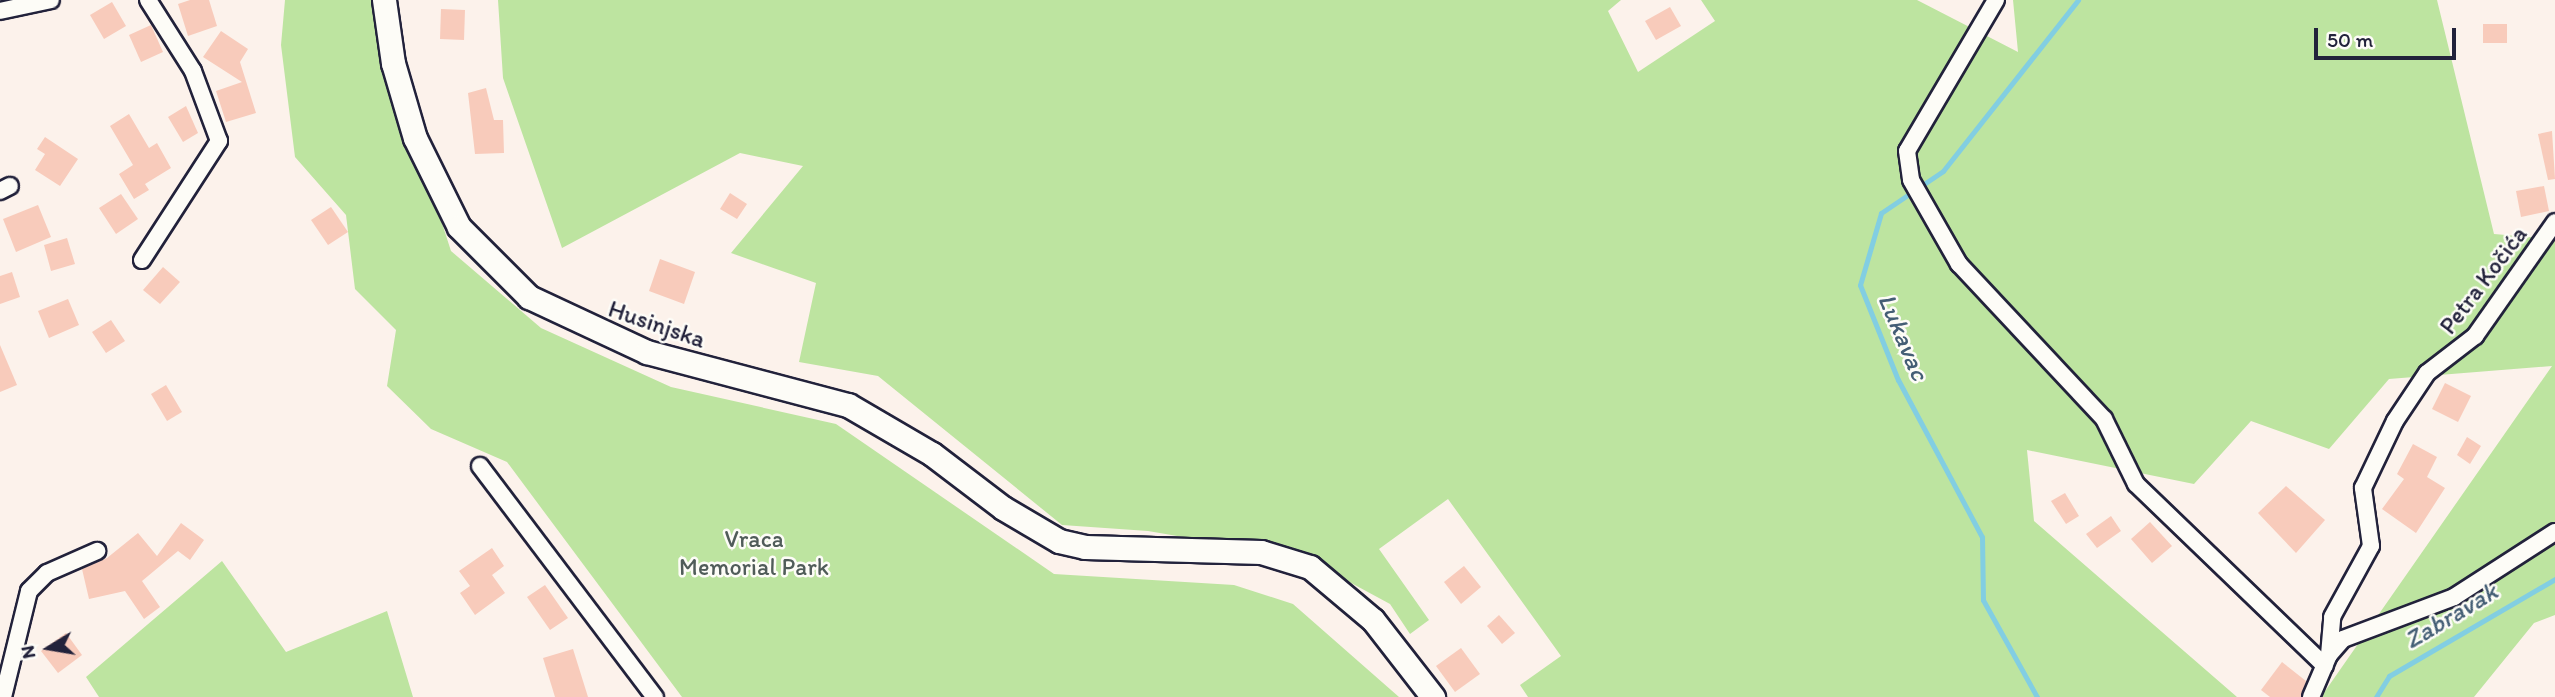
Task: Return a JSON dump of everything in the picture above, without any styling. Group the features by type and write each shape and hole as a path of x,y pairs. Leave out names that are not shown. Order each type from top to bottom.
{"main road":[{"name":"Husinjska","path":"384,0 393,63 415,138 459,227 529,297 647,352 848,405 932,454 1032,527 1070,545 1261,552 1288,558 1333,583 1373,620 1433,697"}],"street":[{"path":"0,11 51,0"},
{"path":"142,260 219,141 193,71 148,0"},
{"path":"1996,0 1907,151 1911,180 1958,264 2104,419 2136,484 2240,590 2327,660 2343,639 2454,597 2555,532"},
{"name":"Petra Kočića","path":"2311,697 2327,660 2332,617 2371,546 2363,488 2395,421 2427,373 2475,336 2555,222"},
{"path":"480,466 656,697"},
{"path":"3,697 29,591 47,573 97,551"}],"green space":[{"name":"Vraca Memorial Park","path":"285,0 375,0 375,17 451,251 541,328 671,387 836,424 1054,574 1234,585 1293,604 1399,697 682,697 507,462 431,429 387,386 396,330 355,289 346,215 295,157 281,45"},
{"path":"498,0 1621,0 1608,11 1638,72 1715,21 1701,0 1917,0 2018,52 2013,0 2437,0 2494,234 2555,239 2555,615 2534,623 2474,697 2321,697 2552,366 2389,379 2329,449 2251,421 2194,484 2027,450 2034,521 2237,697 1528,697 1520,685 1561,656 1448,499 1379,549 1429,620 1410,634 1390,604 1305,558 1148,531 1062,525 878,376 799,362 816,283 731,253 803,166 740,153 562,248 503,78"},
{"path":"222,561 286,652 387,611 413,697 99,697 86,677"}],"building":[{"path":"190,0 209,0 217,26 188,36 178,4"},
{"path":"112,2 126,26 104,39 90,15"},
{"path":"1670,7 1681,26 1656,40 1645,21"},
{"path":"441,9 465,10 464,40 440,39"},
{"path":"2483,24 2507,24 2507,43 2483,43"},
{"path":"151,25 163,52 141,62 129,35"},
{"path":"221,31 248,49 240,62 256,113 226,122 216,91 242,82 203,57"},
{"path":"486,88 494,120 503,120 504,153 475,154 468,93"},
{"path":"186,106 198,133 183,142 168,117"},
{"path":"129,114 149,148 157,143 171,168 145,184 149,190 134,199 119,174 133,165 110,126"},
{"path":"2552,131 2555,179 2548,180 2538,134"},
{"path":"45,137 78,159 60,186 35,170 45,154 37,149"},
{"path":"2544,186 2549,211 2521,217 2516,191"},
{"path":"730,193 747,204 737,219 720,209"},
{"path":"121,194 138,219 116,234 99,208"},
{"path":"38,205 51,237 16,252 3,219"},
{"path":"331,207 348,232 328,245 311,220"},
{"path":"67,238 75,264 51,271 44,245"},
{"path":"660,259 695,272 684,304 649,291"},
{"path":"163,267 180,282 160,304 143,290"},
{"path":"12,272 20,297 0,304 0,276"},
{"path":"68,299 79,325 49,338 38,311"},
{"path":"111,320 125,341 106,353 92,332"},
{"path":"0,345 17,385 0,392"},
{"path":"2445,383 2471,396 2458,422 2432,409"},
{"path":"166,385 182,412 167,421 151,394"},
{"path":"2467,437 2481,446 2470,464 2457,455"},
{"path":"2413,444 2437,457 2427,477 2445,488 2416,533 2382,509 2404,479 2397,474"},
{"path":"2286,486 2325,520 2296,553 2258,513"},
{"path":"2065,493 2079,516 2066,524 2051,501"},
{"path":"2111,516 2121,531 2097,548 2086,534"},
{"path":"2150,522 2172,546 2152,563 2131,539"},
{"path":"181,523 204,540 190,560 178,551 142,581 160,607 144,619 125,591 89,599 82,569 107,558 138,533 157,556"},
{"path":"492,548 504,566 492,575 505,593 475,615 460,593 470,586 459,571"},
{"path":"1464,566 1481,587 1461,604 1444,582"},
{"path":"545,585 568,618 550,630 527,597"},
{"path":"1499,615 1515,633 1502,644 1487,626"},
{"path":"66,633 82,655 58,673 41,651"},
{"path":"1461,648 1480,674 1455,692 1436,666"},
{"path":"573,649 588,697 555,697 543,658"},
{"path":"2282,662 2306,681 2301,697 2270,697 2261,690"}],"waterway":[{"name":"Lukavac","path":"2037,697 1983,600 1982,537 1898,380 1860,285 1881,213 1943,171 2078,0"},
{"name":"Zabravak","path":"2376,697 2389,676 2555,579"}]}
